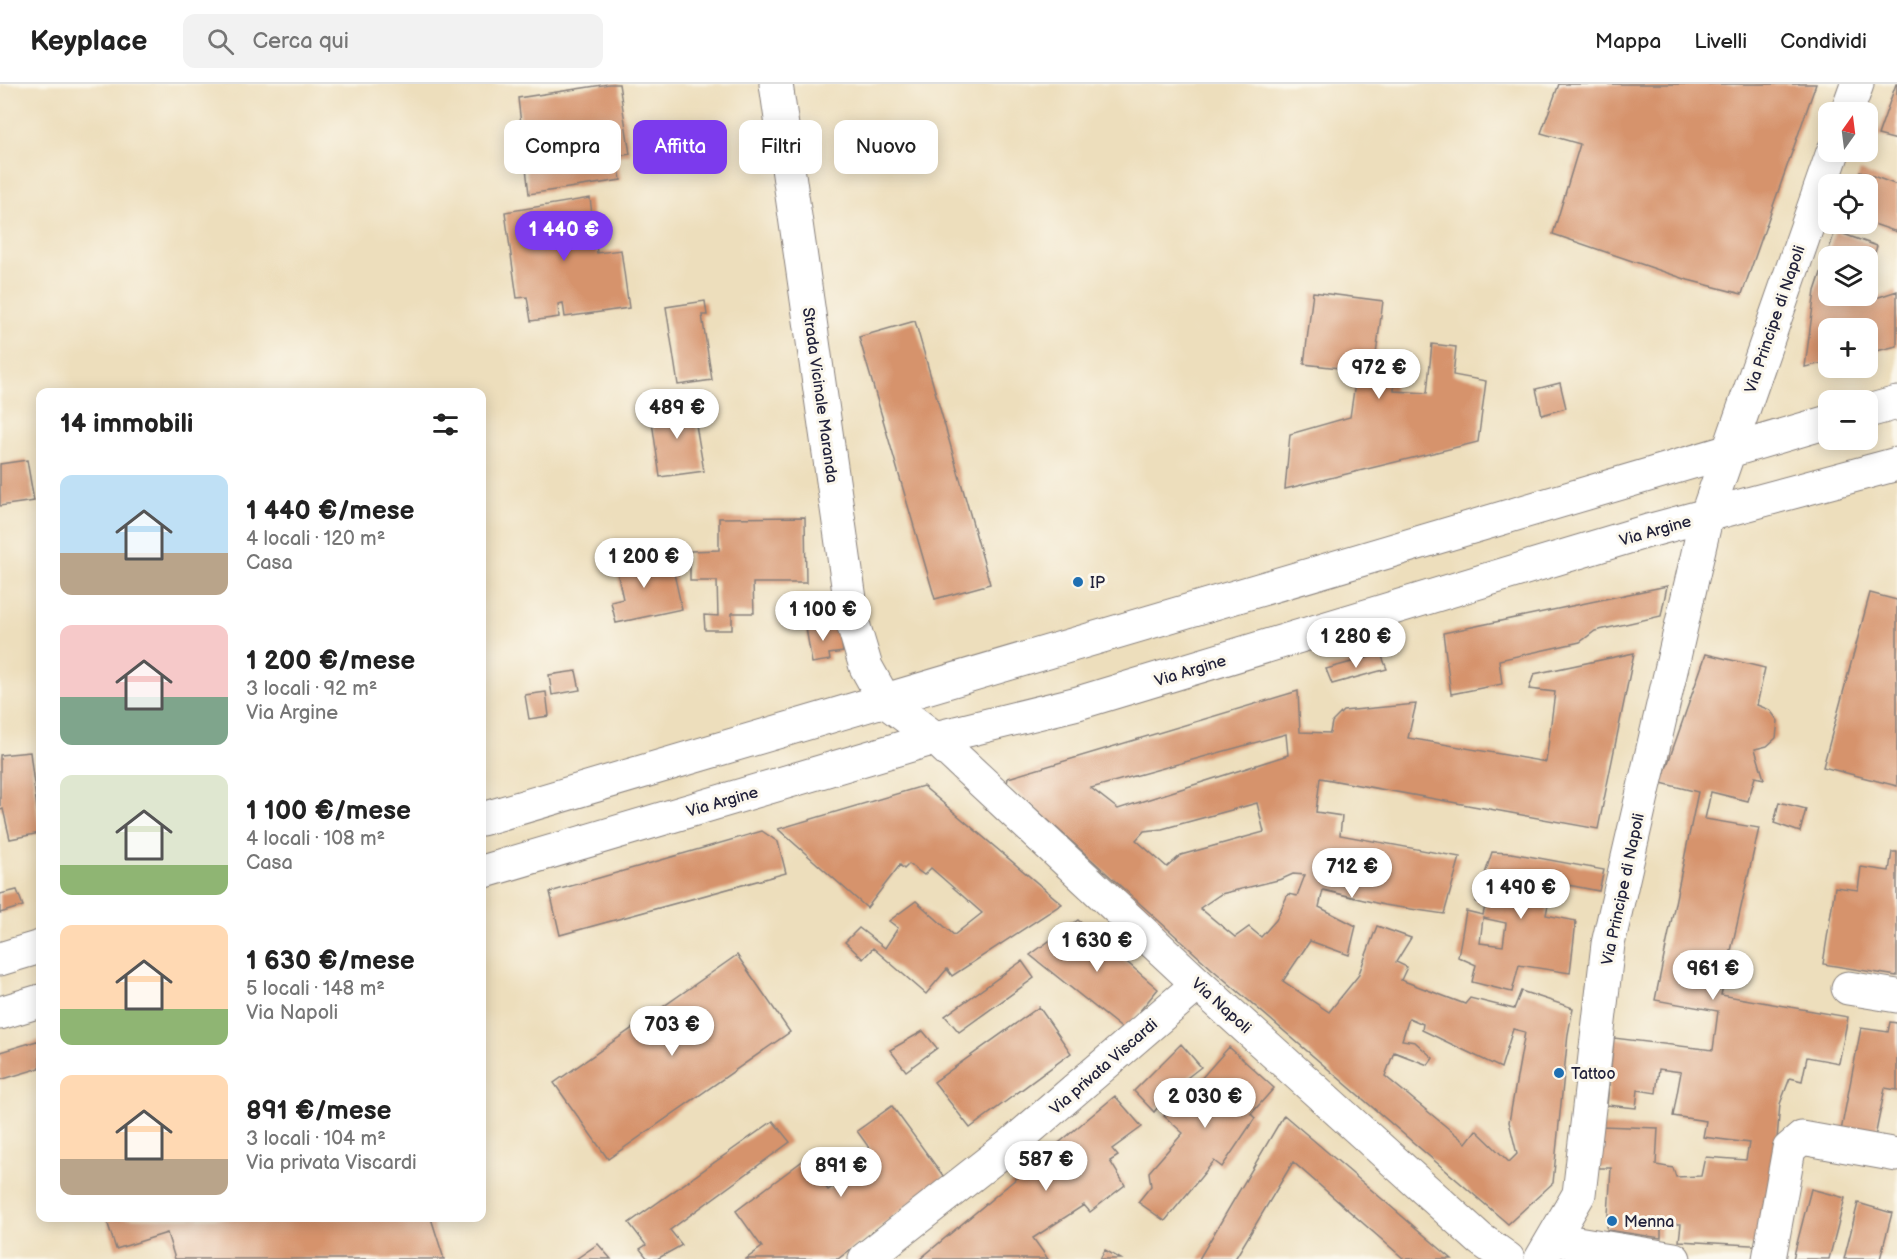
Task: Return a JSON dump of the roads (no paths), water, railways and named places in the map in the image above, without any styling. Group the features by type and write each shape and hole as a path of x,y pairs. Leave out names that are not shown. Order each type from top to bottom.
{"street":[{"name":"Strada Vicinale Maranda","path":"776,84 856,638 866,667 885,701"},
{"path":"1851,102 1857,84"},
{"name":"Via Principe di Napoli","path":"1547,1249 1579,1194 1608,944 1707,514 1830,162"},
{"path":"1878,408 1897,403"},
{"path":"486,818 1818,425"},
{"name":"Via Argine","path":"486,871 935,738 1078,704 1707,514 1897,464"},
{"name":"Via Napoli","path":"885,701 935,738 1198,984 1479,1239 1508,1259"},
{"path":"0,959 36,948"},
{"name":"Via privata Viscardi","path":"865,1259 1013,1143 1198,984"},
{"path":"1848,988 1897,996"},
{"path":"0,1013 36,1002"},
{"path":"1769,1259 1789,1149 1802,1138 1897,1155"},
{"path":"1547,1249 1674,1259"}],"place":[{"name":"IP","path":"1078,582"},
{"name":"Tattoo","path":"1559,1073"},
{"name":"Menna","path":"1612,1221"}]}
